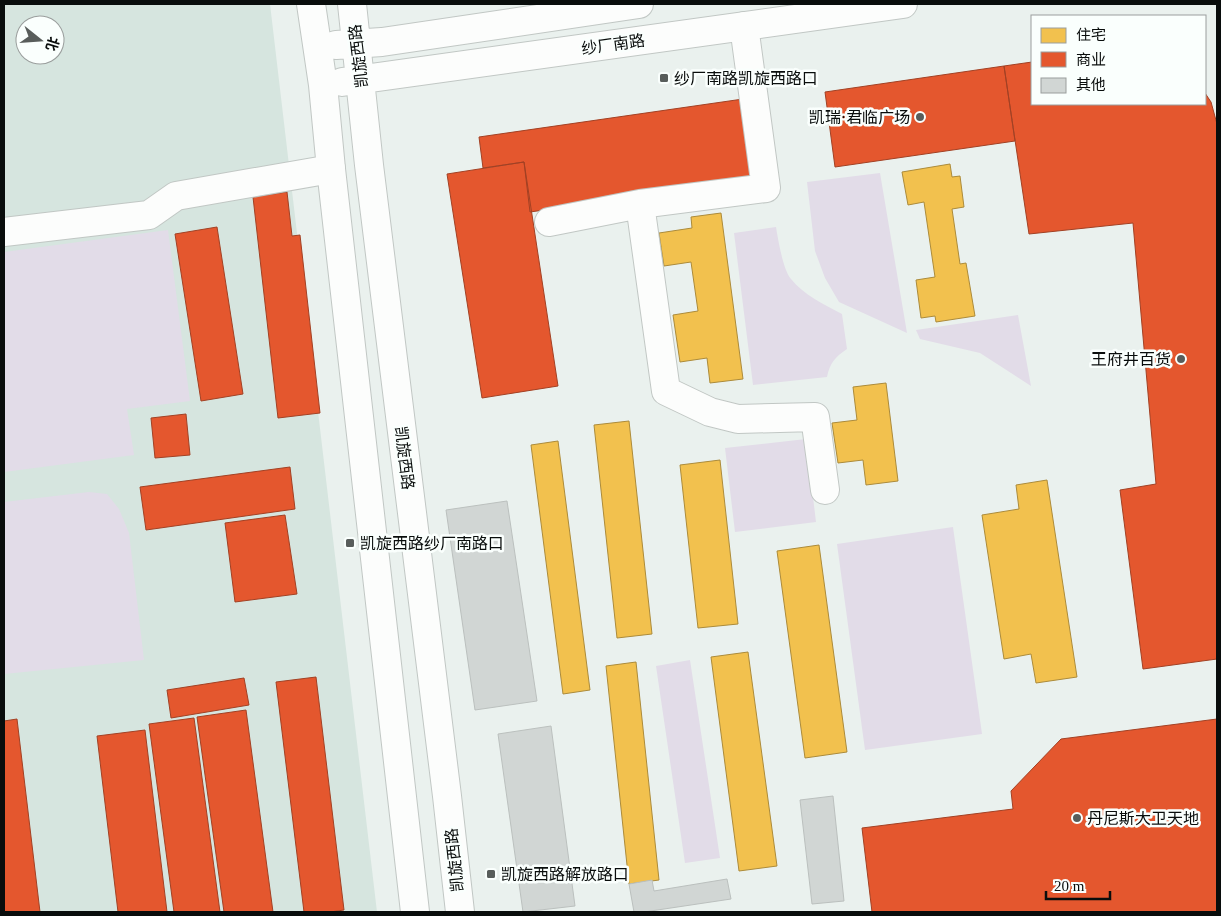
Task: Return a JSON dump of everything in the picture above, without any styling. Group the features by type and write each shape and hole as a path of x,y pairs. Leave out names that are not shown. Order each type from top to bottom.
{"main road":[{"path":"311,4 323,85 415,912"},
{"name":"凯旋西路","path":"352,4 369,165 460,912"},
{"path":"317,46 392,40 639,4"},
{"name":"纱厂南路","path":"323,85 903,4"},
{"path":"549,222 640,204 766,188 744,26"},
{"path":"4,232 149,215 176,196 331,170"},
{"path":"640,204 666,391 710,412 738,419 815,416 825,490"}],"shaded area":[{"path":"4,4 270,4 377,912 4,912"},
{"path":"880,173 907,333 839,302 825,278 815,251 807,182"},
{"path":"776,227 781,254 788,275 796,285 808,294 842,314 847,349 834,361 827,377 753,385 734,233"},
{"path":"168,230 190,401 127,409 134,455 4,472 4,252"},
{"path":"1018,315 1031,386 980,353 920,339 916,330"},
{"path":"806,439 816,522 735,532 725,448"},
{"path":"89,492 107,494 119,509 129,533 144,660 4,674 4,502"},
{"path":"953,527 982,734 865,750 837,544"},
{"path":"690,660 720,858 685,863 656,666"}],"building: 住宅":[{"path":"950,164 952,177 960,176 964,207 952,209 960,264 966,263 975,316 936,322 935,316 921,318 916,280 935,277 924,202 908,205 902,172"},
{"path":"721,213 743,379 710,383 707,358 680,362 673,315 698,311 691,262 664,266 659,233 692,228 691,217"},
{"path":"886,383 898,481 866,485 863,460 838,463 832,423 857,420 853,387"},
{"path":"629,421 652,634 617,638 594,425"},
{"path":"558,441 590,690 563,694 531,445"},
{"path":"720,460 738,624 698,628 680,465"},
{"path":"1047,480 1077,677 1036,683 1031,654 1004,659 982,515 1019,509 1016,485"},
{"path":"819,545 847,752 805,758 777,551"},
{"path":"748,652 777,866 739,871 711,657"},
{"path":"636,662 659,880 629,884 606,666"}],"building: 商业":[{"name":"王府井百货","path":"1031,62 1031,105 1206,105 1206,94 1211,102 1217,124 1217,659 1143,669 1120,490 1156,484 1133,223 1029,234 1004,66"},
{"name":"凯瑞·君临广场","path":"1004,66 1015,141 835,167 825,92"},
{"path":"743,99 755,180 530,212 524,162 483,168 479,137"},
{"path":"524,162 558,386 482,398 447,174"},
{"path":"287,192 292,236 300,235 320,413 278,418 253,197"},
{"path":"217,227 243,394 201,401 175,234"},
{"path":"186,414 190,455 155,458 151,418"},
{"path":"290,467 295,509 146,530 140,487"},
{"path":"285,515 297,594 235,602 225,523"},
{"path":"316,677 344,910 330,912 304,912 276,682"},
{"path":"244,678 249,705 171,718 167,690"},
{"path":"246,710 273,912 224,912 197,717"},
{"path":"194,718 220,912 174,912 149,724"},
{"path":"17,719 40,912 4,912 4,721"},
{"name":"丹尼斯大卫天地","path":"1217,719 1217,912 872,912 862,828 1013,809 1011,791 1061,739"},
{"path":"145,730 167,912 118,912 97,736"}],"building: 其他":[{"path":"507,501 537,701 475,710 446,510"},
{"path":"551,726 575,906 523,912 498,734"},
{"path":"833,796 844,901 812,904 800,800"},
{"path":"727,879 731,899 634,912 629,884 652,880 654,891"}],"place":[{"name":"纱厂南路凯旋西路口","path":"664,78"},
{"name":"凯瑞·君临广场","path":"920,117"},
{"name":"王府井百货","path":"1181,359"},
{"name":"凯旋西路纱厂南路口","path":"350,543"},
{"name":"丹尼斯大卫天地","path":"1077,818"},
{"name":"凯旋西路解放路口","path":"491,874"}]}
